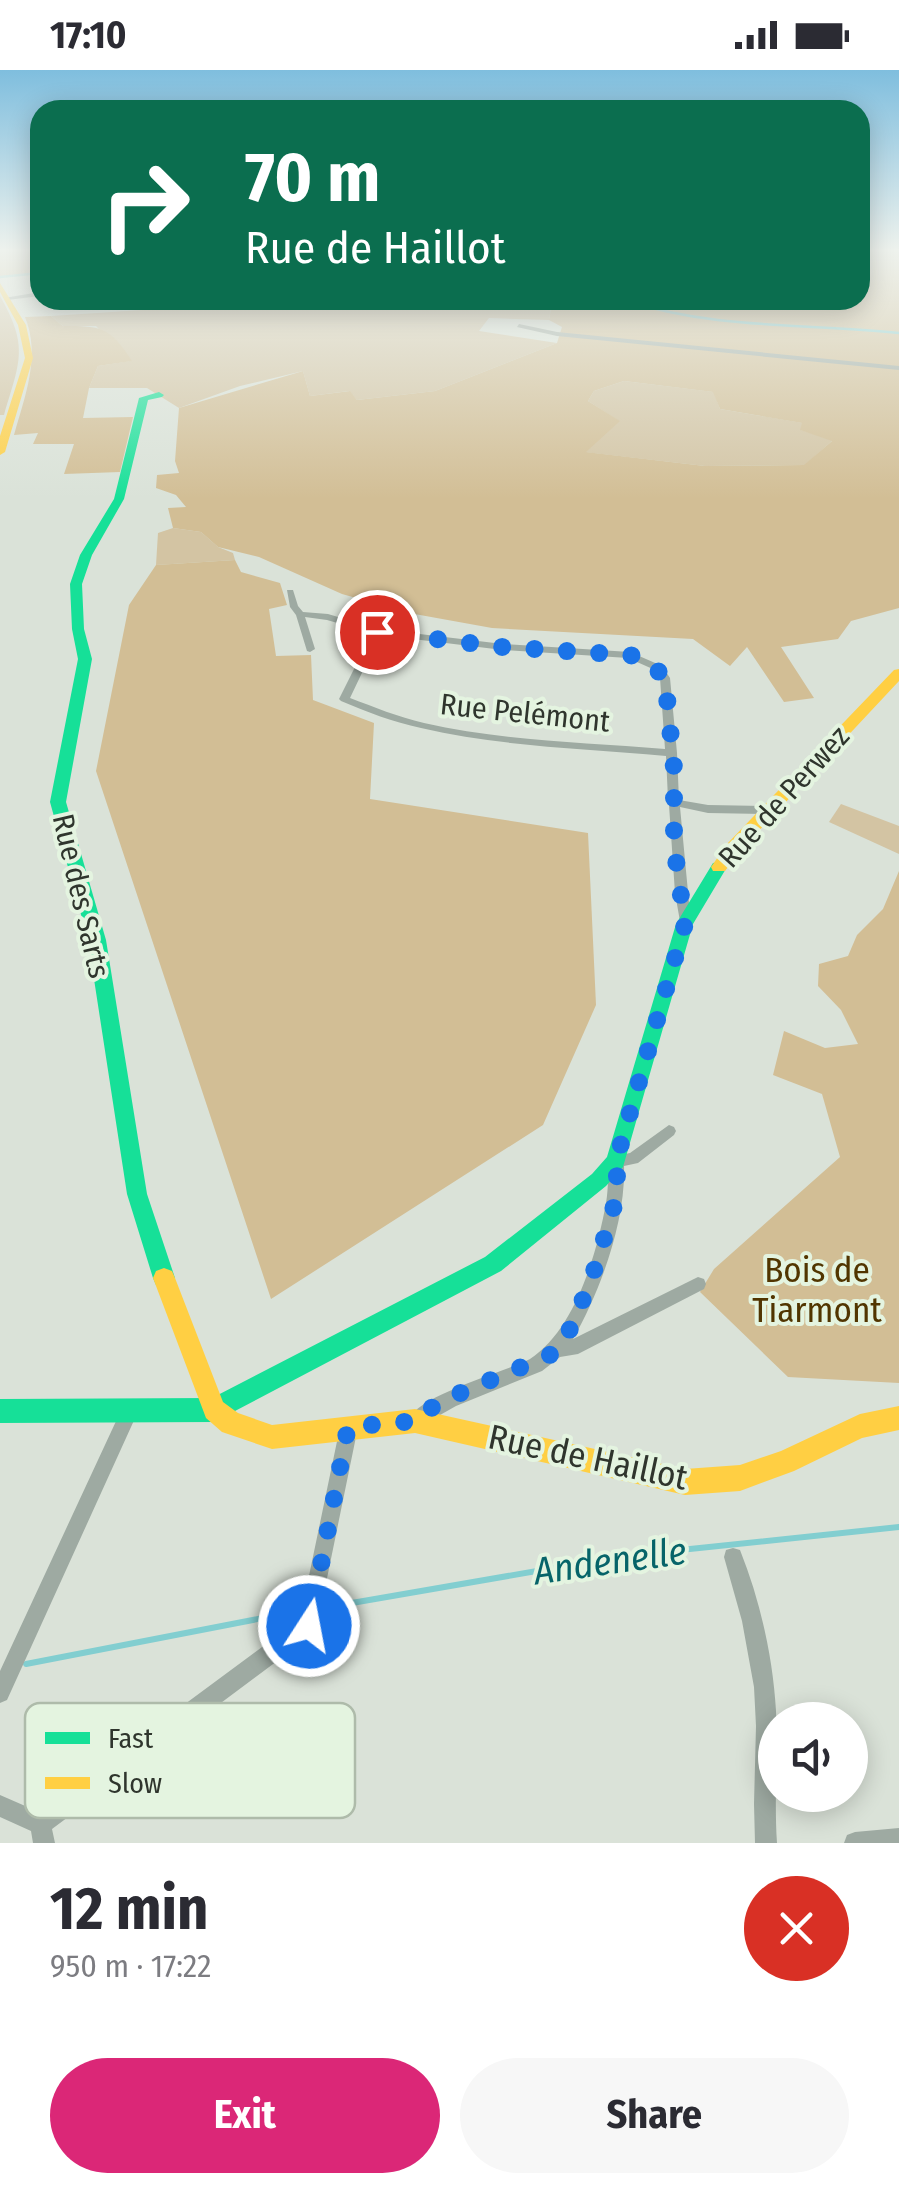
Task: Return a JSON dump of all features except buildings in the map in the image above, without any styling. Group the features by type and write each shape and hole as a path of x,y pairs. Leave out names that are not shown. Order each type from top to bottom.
{"street":[{"path":"0,452 29,358 24,334"},
{"path":"556,334 899,368"},
{"name":"Rue des Sarts","path":"159,395 144,398 119,499 86,554 76,584 78,628 85,659 58,802 97,940 137,1194 168,1292 214,1410"},
{"path":"290,592 310,649"},
{"path":"300,614 356,623 377,632 503,647 630,655 648,661 665,678 672,802 685,924"},
{"name":"Rue Pelémont","path":"377,632 344,700 364,709 411,725 456,732 672,753"},
{"name":"Rue de Perwez","path":"616,1161 685,924 733,848 899,673"},
{"path":"672,802 708,809 769,810"},
{"path":"0,1411 214,1410 493,1264 599,1180 616,1161 632,1159 669,1131"},
{"path":"415,1421 439,1402 526,1368 556,1349 573,1325 595,1268 618,1193 616,1161"},
{"path":"556,1349 572,1348 628,1316 698,1284"},
{"path":"0,1693 130,1410"},
{"name":"Rue de Haillot","path":"214,1410 231,1424 272,1438 415,1421 684,1482 740,1478 785,1462 860,1426 899,1418"},
{"path":"210,1703 309,1626 348,1427"},
{"path":"733,1558 750,1608 764,1689 762,1795 766,1843"},
{"path":"0,1806 42,1833"},
{"path":"855,1843 899,1839"}],"shaded area":[{"path":"0,334 16,334 17,367 4,415 0,415"},
{"path":"104,334 497,334 557,343 435,391 357,400 349,391 310,396 303,371 240,386 179,408 147,388 89,388 98,366 130,361"},
{"path":"624,381 714,392 720,409 803,423 801,430 833,440 805,465 705,466 584,452 619,421 588,401 594,391"},
{"path":"173,528 201,532 218,547 233,553 235,560 156,565 158,533"},
{"path":"841,804 899,826 899,854 829,822"}],"green space":[{"path":"30,334 109,334 132,361 98,366 83,418 133,417 120,472 64,474 74,444 33,444 38,433 14,435 27,391"},
{"path":"560,334 899,334 899,608 851,621 838,639 781,647 814,698 784,702 747,647 730,666 693,639 492,628 409,613 342,594 259,557 218,547 201,532 173,528 168,508 186,507 176,495 156,488 157,475 179,473 175,461 179,408 303,371 310,396 350,391 357,400 435,391 557,343","holes":["624,381 713,392 720,409 802,423 800,430 832,441 804,465 705,466 586,452 620,421 588,401 594,391"]},
{"path":"235,560 241,572 280,583 287,605 269,609 276,656 311,655 313,700 374,723 370,799 588,833 596,1005 543,1125 271,1299 96,771 129,605 156,565"},
{"name":"Bois de Tiarmont","path":"899,871 899,1383 788,1377 700,1292 714,1269 840,1157 822,1094 773,1075 784,1031 825,1048 858,1044 841,1010 818,986 819,964 848,956 857,935 883,909"}],"waterway":[{"name":"Andenelle","path":"323,1608 623,1556 899,1527"},
{"name":"Andenelle","path":"26,1664 304,1610"}],"traffic: fast":[{"path":"159,395 144,398 119,499 86,555 76,584 78,629 85,659 58,802 97,940 137,1194 164,1278"},
{"path":"0,1411 214,1410 493,1264 599,1180 616,1161 685,924 719,867"}],"traffic: slow":[{"path":"0,452 29,358 24,334"},
{"path":"719,867 899,673"},
{"path":"164,1278 214,1410"},
{"path":"214,1410 231,1423 272,1437 415,1421 685,1482 740,1478 785,1462 860,1426 899,1418"}],"route":[{"path":"309,1626 348,1427 415,1421 439,1402 552,1354 573,1325 618,1193 616,1161 685,924 674,846 674,768 665,678 659,668 630,655 503,647 377,632"}]}
